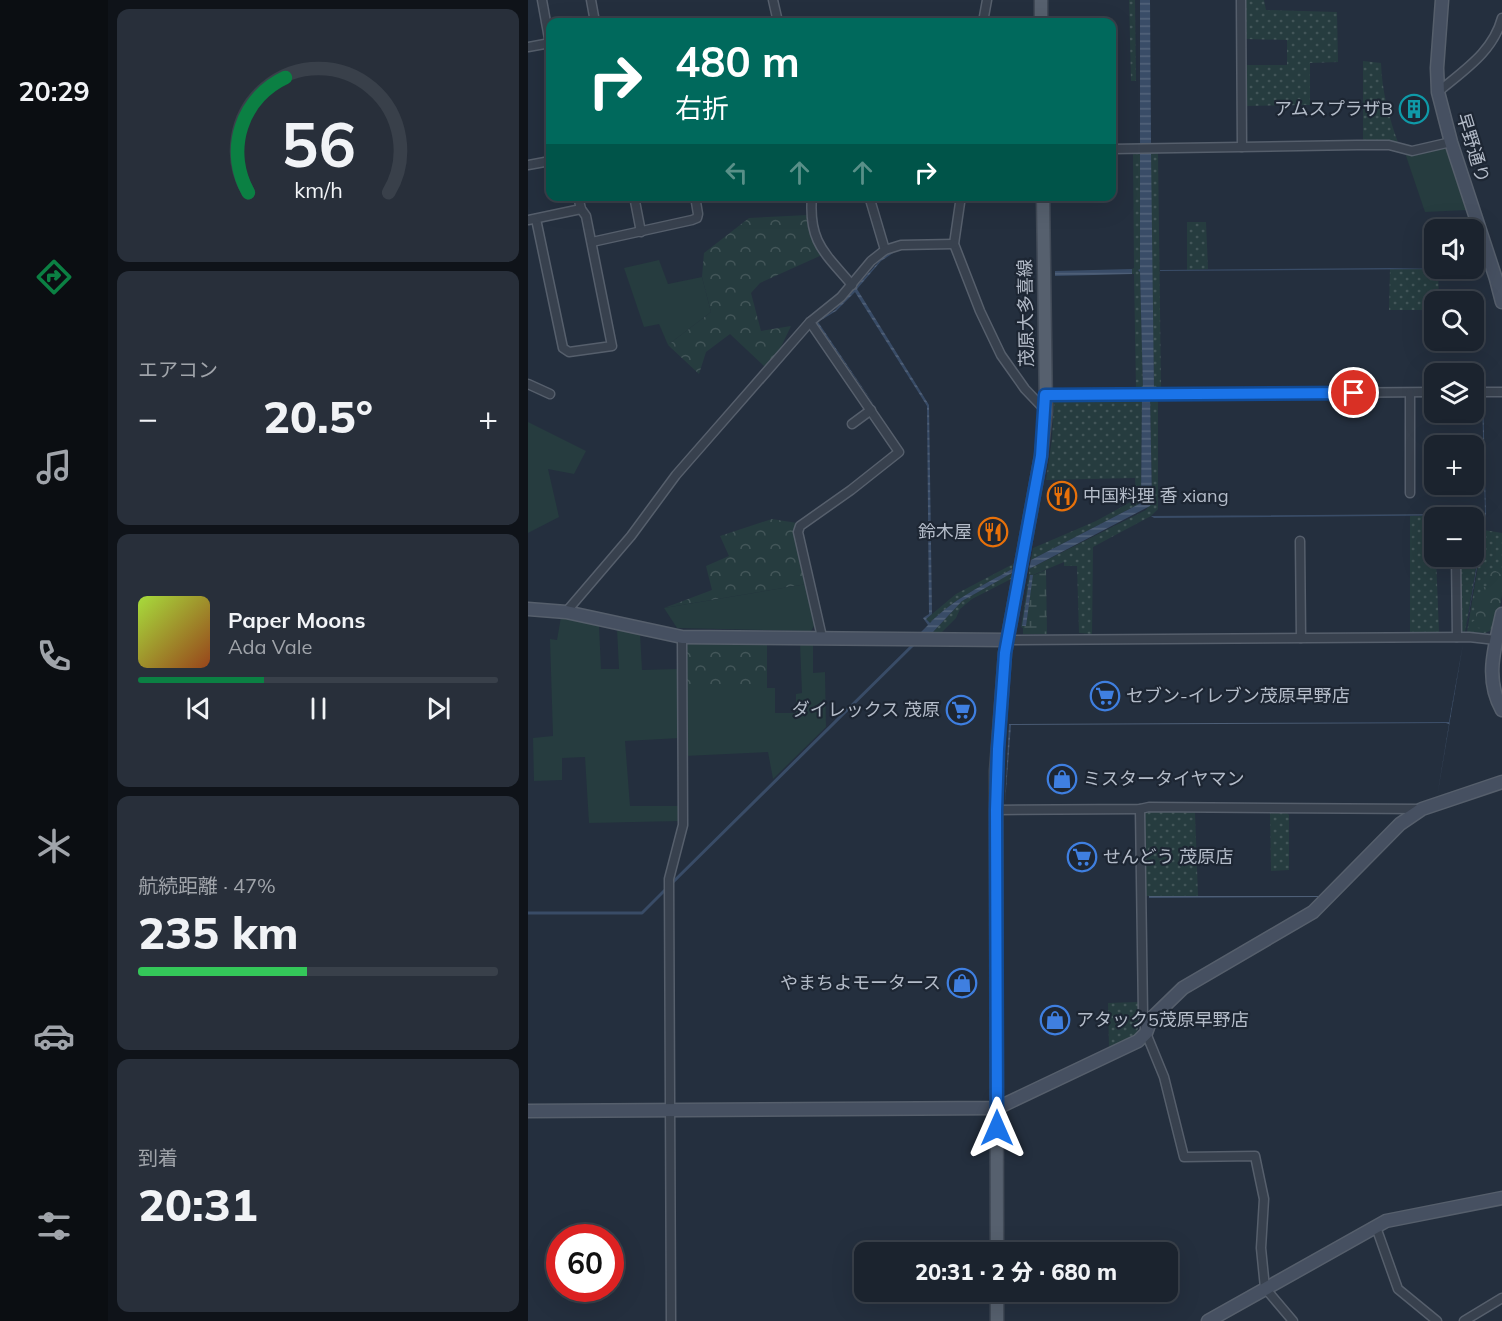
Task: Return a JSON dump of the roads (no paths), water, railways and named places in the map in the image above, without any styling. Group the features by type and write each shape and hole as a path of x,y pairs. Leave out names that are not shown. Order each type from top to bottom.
{"main road":[{"path":"1041,0 1041,18"},
{"name":"茂原大多喜線","path":"997,1242 996,810 998,749 1007,640 1041,456 1046,411 1043,201"},
{"path":"997,1302 997,1321"}],"street":[{"path":"542,0 546,22"},
{"path":"591,0 594,18"},
{"path":"773,0 777,18"},
{"path":"984,18 987,0"},
{"path":"1241,0 1242,147"},
{"name":"早野通り","path":"1442,0 1437,68 1438,92 1451,142 1502,302"},
{"path":"1438,92 1485,51 1494,40 1502,18"},
{"path":"528,47 546,44"},
{"path":"1116,149 1389,145 1412,151 1451,142"},
{"path":"528,165 546,162"},
{"path":"579,201 586,216 592,242 612,346 569,352 563,348 532,220 581,209"},
{"path":"635,201 641,232"},
{"path":"592,242 697,218 695,201"},
{"path":"811,201 810,212 815,238 852,285"},
{"path":"870,201 885,250"},
{"path":"960,201 954,244 980,311 1001,355 1025,389 1046,411"},
{"path":"566,612 631,536 676,475 810,322 852,285 871,261 885,250 901,245 954,244"},
{"path":"810,322 899,452 800,526 798,532 822,637"},
{"path":"528,384 550,394"},
{"path":"1045,395 1424,392"},
{"path":"1484,392 1502,392"},
{"path":"1410,393 1410,493"},
{"path":"852,424 871,410"},
{"path":"1300,541 1301,638"},
{"path":"1456,567 1456,637"},
{"path":"528,609 566,612 682,637 1007,640 1456,637 1496,640"},
{"path":"1502,614 1491,664 1493,690 1502,710"},
{"path":"671,1321 669,879 683,825 682,637"},
{"path":"528,1111 997,1108 1138,1041 1146,1033 1151,1019 1183,988 1313,912 1400,824 1422,809 1502,782"},
{"path":"996,810 1140,809 1149,807 1422,809"},
{"path":"1140,809 1143,1015 1146,1033 1164,1077 1184,1157 1255,1156 1264,1199 1261,1248 1265,1288 1293,1321"},
{"path":"1208,1321 1398,1217 1502,1198"},
{"path":"1376,1227 1398,1289 1437,1321"},
{"path":"1464,1321 1502,1298"}],"water":[{"path":"1140,0 1150,0 1151,144 1140,144"},
{"path":"1140,152 1151,152 1154,390 1143,390 1140,272 1138,270 1140,269"},
{"path":"896,251 881,261 857,289 929,405 932,614 926,619 930,623 959,600 1012,569 1012,573 962,601 933,632 921,632 928,625 923,618 929,614 927,406 855,292 836,311 818,322 877,409 816,322 835,310 884,256"},
{"path":"1390,268 1424,269 1160,271"},
{"path":"1132,269 1132,274 1055,276 1055,271"},
{"path":"1142,396 1150,396 1152,501 1150,506 1029,569 1031,560 1141,503"},
{"path":"1484,435 1486,516 1484,527"},
{"path":"1424,514 1154,518 1151,516"},
{"path":"1030,575 1033,575 1026,626 1022,626"},
{"path":"1463,644 1437,797 1449,724 1446,723 1011,725 1005,803 1009,724 1449,722"},
{"path":"1149,896 1318,896 1318,897 1149,898"}],"waterway":[{"path":"671,884 916,642"},
{"path":"528,913 642,913 666,889"}],"place":[{"name":"アムスプラザB","path":"1414,109"},
{"name":"中国料理 香 xiang","path":"1062,496"},
{"name":"鈴木屋","path":"993,532"},
{"name":"セブン-イレブン茂原早野店","path":"1105,696"},
{"name":"ダイレックス 茂原","path":"961,710"},
{"name":"ミスタータイヤマン","path":"1062,779"},
{"name":"せんどう 茂原店","path":"1082,857"},
{"name":"やまちよモータース","path":"962,983"},
{"name":"アタック5茂原早野店","path":"1055,1020"}]}
